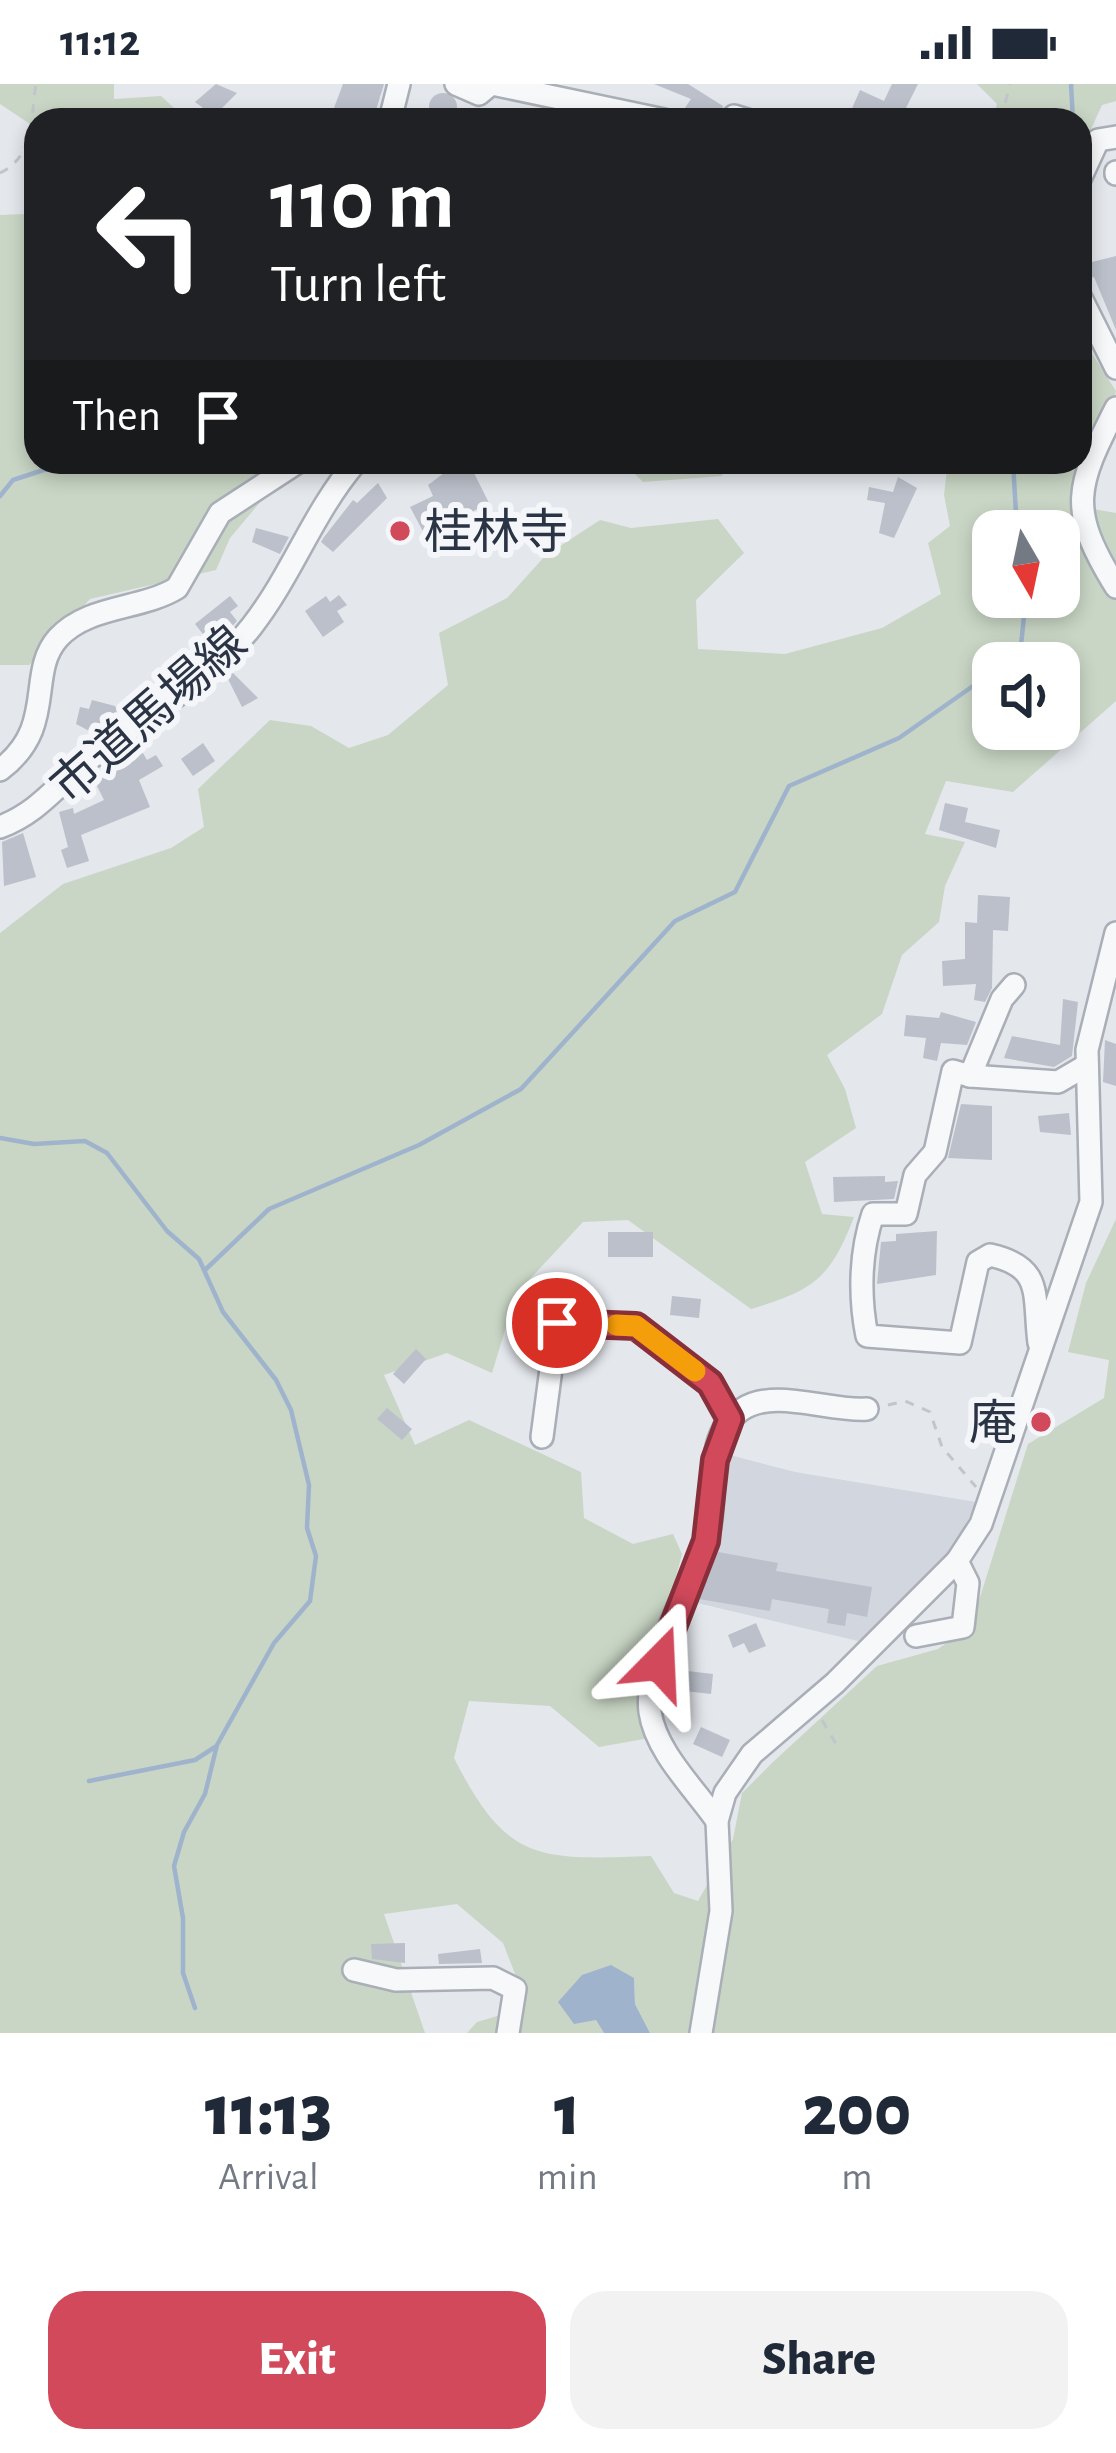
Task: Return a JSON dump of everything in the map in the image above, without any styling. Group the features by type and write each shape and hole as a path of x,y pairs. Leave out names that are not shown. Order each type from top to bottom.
{"street":[{"path":"456,84 479,94 492,84 607,108"},
{"path":"1092,153 1098,140 1116,137"},
{"path":"1092,320 1116,368"},
{"path":"1092,465 1116,408"},
{"path":"0,770 34,730 50,652 60,636 93,616 177,588 220,513 280,474"},
{"name":"市道馬場線","path":"0,827 36,811 87,761 177,698 250,629 302,548 322,501 346,474"},
{"path":"1088,474 1081,491 1086,526 1116,587"},
{"path":"701,2033 721,1911 717,1821 736,1773 957,1562 989,1502 1091,1202 1089,1035 1116,933"},
{"path":"970,1076 1003,999 1014,986"},
{"path":"1040,1352 1030,1272 1022,1262 990,1255 978,1262 960,1343 867,1336 862,1308 864,1240 873,1214 906,1214 915,1175 935,1152 953,1071 1058,1082 1087,1065"},
{"path":"542,1437 557,1323 636,1326 710,1383 730,1419"},
{"path":"717,1821 662,1745 650,1707 665,1643 706,1541 715,1460 730,1419 760,1402 867,1409"},
{"path":"916,1636 963,1627 968,1582 957,1562"},
{"path":"354,1970 396,1980 493,1978 514,1990 508,2033"}],"path":[{"path":"0,172 24,151"},
{"path":"867,1409 905,1401 930,1412 942,1447 989,1502"},
{"path":"812,1703 836,1744"}],"shaded area":[{"path":"726,1454 795,1472 976,1502 957,1544 897,1611 858,1641 693,1602"}],"green space":[{"path":"0,84 114,84 114,99 161,96 174,108 24,108 24,120 0,104"},
{"path":"977,84 1116,84 1116,101 1102,105 1092,127 1092,108 996,108"},
{"path":"24,214 24,474 284,474 230,538 216,570 90,599 29,665 0,665 0,215"},
{"path":"1092,354 1116,391 1096,470 1093,509 1116,513 1116,701 1080,733 1080,642 972,642 972,750 1061,750 1013,792 946,781 925,834 965,842 945,886 939,922 902,955 882,1014 827,1055 845,1089 856,1128 805,1162 822,1214 854,1217 837,1255 805,1288 751,1309 628,1220 583,1222 516,1294 492,1373 447,1353 384,1375 415,1445 469,1420 581,1472 584,1518 633,1544 673,1534 682,1554 657,1647 644,1739 599,1747 550,1706 469,1701 454,1758 491,1818 530,1848 580,1857 651,1856 674,1893 698,1901 733,1839 742,1793 877,1666 938,1649 971,1626 1028,1444 1104,1398 1109,1360 1068,1352 1086,1283 1116,1219 1116,2033 650,2033 635,2004 634,1978 596,2020 604,2033 467,2033 477,2022 504,2014 519,1984 503,1943 457,1904 384,1914 425,2033 0,2033 0,933 63,884 171,848 204,827 198,789 270,720 311,726 349,748 388,735 448,685 439,633 507,598 545,556 600,520 631,528 718,519 744,553 696,600 698,649 785,654 882,628 941,594 928,543 950,526 944,495 947,474 1092,474"},
{"path":"635,474 722,474 722,476 643,482"}],"water":[{"path":"611,1965 634,1978 635,2004 650,2033 604,2033 596,2020 574,2024 558,2002 582,1975"}],"building":[{"path":"216,84 237,93 222,108 203,108 195,102"},
{"path":"343,84 384,84 377,108 334,108"},
{"path":"654,84 688,84 723,108 685,108 691,99"},
{"path":"892,84 918,84 906,108 852,108 860,90 884,101"},
{"path":"438,94 448,94 457,108 429,108"},
{"path":"1116,256 1116,330 1092,277 1092,262"},
{"path":"443,474 474,474 489,503 466,515 472,527 459,534 462,540 435,554 410,507 433,496 428,485"},
{"path":"898,477 917,488 894,538 879,533 885,503 867,500 869,487 893,492"},
{"path":"378,483 387,498 333,552 321,542 324,537 353,500 357,503"},
{"path":"256,528 289,537 280,554 252,542"},
{"path":"339,595 347,605 337,611 344,622 323,637 305,611 326,596 330,602"},
{"path":"230,596 238,606 230,612 237,621 227,632 221,626 206,638 195,624"},
{"path":"231,671 258,698 242,707 226,675"},
{"path":"92,700 115,706 121,717 97,735 76,724 80,707 89,709"},
{"path":"137,743 147,760 156,755 163,766 139,780 150,807 81,835 89,861 67,868 61,850 68,847 59,812 73,808 74,814 104,800 92,776"},
{"path":"203,743 215,761 193,776 181,759"},
{"path":"945,803 968,808 965,822 1000,830 996,848 939,830"},
{"path":"23,833 36,877 4,886 2,842"},
{"path":"978,895 1010,897 1008,931 993,930 992,988 985,1002 974,1000 976,984 943,986 942,961 965,959 965,922 977,923"},
{"path":"1063,999 1078,1002 1072,1056 1054,1067 1004,1058 1012,1036 1060,1045"},
{"path":"941,1012 976,1022 967,1045 941,1043 937,1061 923,1058 926,1038 904,1036 906,1015 939,1018"},
{"path":"1105,1040 1116,1044 1116,1086 1103,1082"},
{"path":"961,1104 992,1106 992,1160 948,1158"},
{"path":"1069,1113 1071,1135 1040,1132 1038,1116"},
{"path":"885,1176 885,1182 898,1181 894,1199 834,1202 833,1177"},
{"path":"937,1231 936,1275 877,1284 881,1242 896,1241 896,1234"},
{"path":"608,1232 653,1232 653,1257 608,1257"},
{"path":"672,1296 701,1299 699,1318 670,1315"},
{"path":"416,1349 426,1359 404,1384 393,1374"},
{"path":"387,1408 412,1429 402,1440 377,1419"},
{"path":"718,1552 778,1563 776,1571 872,1587 867,1617 847,1613 845,1626 827,1623 829,1609 772,1599 770,1611 699,1599"},
{"path":"756,1623 766,1646 749,1653 744,1643 733,1648 728,1635"},
{"path":"670,1669 713,1674 711,1694 685,1691 676,1719 665,1710"},
{"path":"701,1727 730,1740 722,1757 693,1744"},
{"path":"405,1943 405,1963 372,1959 371,1944"},
{"path":"480,1949 482,1963 439,1964 438,1954"}],"waterway":[{"path":"1071,84 1072,108"},
{"path":"0,496 13,480 31,474"},
{"path":"1014,474 1016,510"},
{"path":"1021,642 1024,618"},
{"path":"205,1270 269,1209 419,1145 521,1089 675,921 735,892 789,786 899,738 972,687"},
{"path":"0,1138 34,1144 85,1141 107,1153 167,1231 199,1259 223,1312 276,1380 291,1410 309,1485 307,1528 316,1556 310,1601 274,1643 217,1745 205,1794 184,1832 174,1866 183,1918 183,1973 195,2008"},
{"path":"89,1781 195,1760 215,1747"}],"slow traffic":[{"path":"616,1325 636,1326 695,1371"}],"place":[{"name":"桂林寺","path":"400,531"},
{"name":"庵","path":"1041,1422"}],"route":[{"path":"557,1323 636,1326 710,1383 730,1419 719,1439 706,1541 659,1663"}]}
